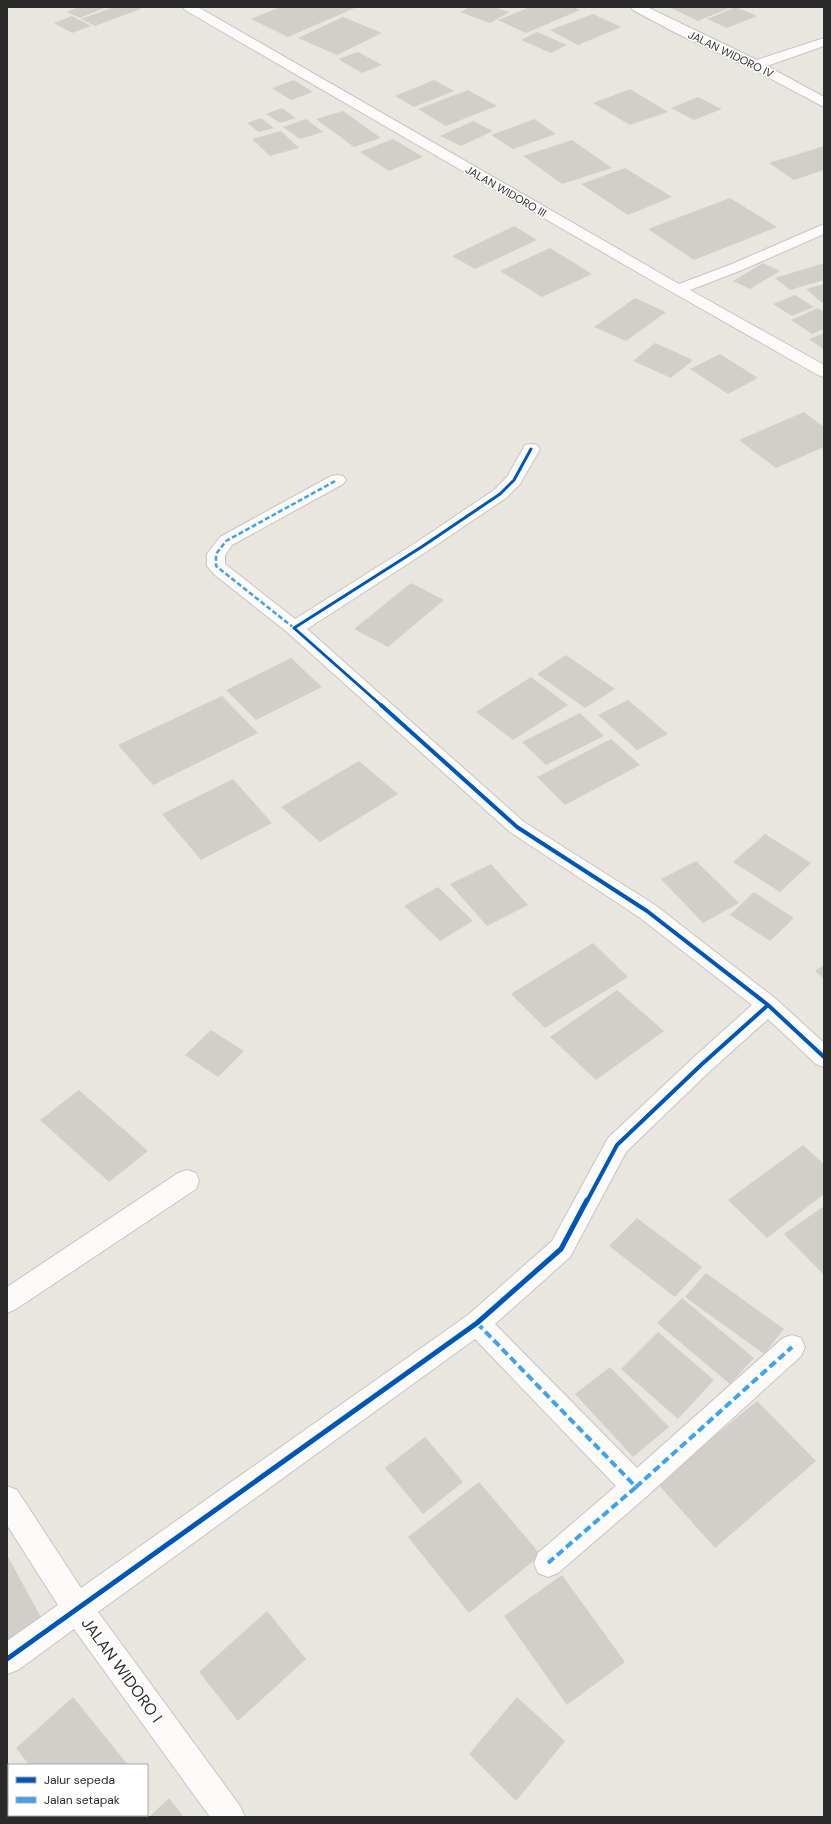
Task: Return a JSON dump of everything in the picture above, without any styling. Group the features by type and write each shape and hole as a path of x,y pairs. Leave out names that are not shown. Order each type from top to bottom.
{"street":[{"name":"JALAN WIDORO III","path":"189,7 661,280 824,372"},
{"name":"JALAN WIDORO IV","path":"637,7 680,30 756,65 824,103"},
{"path":"756,65 824,42"},
{"path":"679,289 737,267 824,228"},
{"path":"294,628 423,546 500,494 514,480 531,449"},
{"path":"337,480 226,541 216,554 216,566 294,628 517,827 647,911 768,1005 824,1057"},
{"path":"7,1659 477,1323 561,1249 617,1144 701,1065 768,1005"},
{"path":"7,1301 187,1181"},
{"path":"477,1323 636,1487"},
{"path":"548,1563 636,1487 792,1347"},
{"name":"JALAN WIDORO I","path":"7,1500 77,1608 229,1817"}],"building":[{"path":"79,7 104,8 80,18 67,12"},
{"path":"114,7 137,7 141,9 95,26 81,19"},
{"path":"280,7 357,7 288,37 251,19"},
{"path":"470,7 494,7 510,12 490,23 460,12"},
{"path":"530,7 574,7 580,10 526,33 498,20"},
{"path":"669,7 732,7 698,21"},
{"path":"736,7 757,16 727,28 707,19"},
{"path":"593,14 621,27 578,45 550,30"},
{"path":"72,16 91,26 72,33 54,23"},
{"path":"343,17 382,33 337,55 298,38"},
{"path":"537,32 567,45 551,53 521,40"},
{"path":"358,52 382,65 362,73 338,59"},
{"path":"294,80 313,92 291,100 272,88"},
{"path":"434,80 454,91 414,107 395,96"},
{"path":"630,89 668,112 630,125 593,103"},
{"path":"468,90 497,106 446,126 418,109"},
{"path":"698,97 722,109 694,120 671,108"},
{"path":"282,108 296,118 280,123 266,114"},
{"path":"343,111 381,138 354,147 316,119"},
{"path":"261,118 274,128 259,132 247,123"},
{"path":"306,119 323,132 300,139 283,127"},
{"path":"534,119 556,134 513,149 491,135"},
{"path":"473,121 493,131 461,146 440,136"},
{"path":"281,131 299,148 270,156 252,139"},
{"path":"393,139 423,157 389,171 360,152"},
{"path":"572,140 612,168 562,184 523,156"},
{"path":"824,146 824,170 794,180 769,163"},
{"path":"625,168 672,197 628,215 581,184"},
{"path":"730,198 777,227 694,260 648,229"},
{"path":"514,226 537,240 475,269 452,256"},
{"path":"550,248 592,274 542,297 500,271"},
{"path":"763,263 780,271 750,289 733,281"},
{"path":"824,263 824,280 790,290 775,278"},
{"path":"824,284 824,302 822,303 806,289"},
{"path":"795,295 814,307 792,316 773,304"},
{"path":"635,298 666,312 626,341 594,327"},
{"path":"818,308 824,312 824,329 812,334 791,320"},
{"path":"824,333 824,350 809,339"},
{"path":"655,343 693,360 671,378 633,361"},
{"path":"720,354 758,378 728,394 690,369"},
{"path":"804,412 824,427 824,447 776,468 739,440"},
{"path":"411,583 444,600 388,647 354,629"},
{"path":"566,655 615,689 585,708 537,674"},
{"path":"291,658 322,687 256,720 226,690"},
{"path":"531,677 568,705 513,740 476,712"},
{"path":"222,696 258,733 153,785 118,745"},
{"path":"628,700 668,734 637,750 598,715"},
{"path":"580,713 604,736 546,765 522,742"},
{"path":"611,739 640,765 565,805 537,777"},
{"path":"359,761 398,794 320,842 281,807"},
{"path":"233,779 272,823 201,860 162,814"},
{"path":"765,834 811,863 780,892 733,862"},
{"path":"696,861 739,903 703,923 661,879"},
{"path":"491,864 528,905 487,926 450,884"},
{"path":"438,887 473,921 440,941 404,906"},
{"path":"754,892 794,918 770,941 730,915"},
{"path":"593,943 628,977 545,1028 511,994"},
{"path":"824,965 824,979 815,971"},
{"path":"617,990 664,1031 596,1080 550,1037"},
{"path":"211,1030 244,1051 218,1077 185,1055"},
{"path":"79,1090 148,1151 109,1182 40,1120"},
{"path":"803,1145 824,1164 824,1194 767,1238 728,1200"},
{"path":"824,1206 824,1275 784,1234"},
{"path":"637,1218 702,1267 675,1297 609,1246"},
{"path":"706,1273 784,1329 764,1354 685,1297"},
{"path":"682,1298 754,1358 730,1384 657,1323"},
{"path":"658,1332 714,1380 678,1419 621,1369"},
{"path":"610,1367 669,1427 633,1457 575,1394"},
{"path":"757,1401 816,1461 715,1548 657,1483"},
{"path":"425,1437 463,1482 423,1514 385,1468"},
{"path":"479,1482 541,1555 469,1613 408,1537"},
{"path":"7,1555 43,1621 7,1644"},
{"path":"562,1575 625,1662 567,1705 504,1616"},
{"path":"267,1611 306,1659 238,1721 199,1672"},
{"path":"73,1697 127,1764 28,1764 16,1748"},
{"path":"517,1697 565,1741 516,1801 469,1754"},
{"path":"169,1798 184,1817 149,1817"},
{"path":"68,1816 109,1816 108,1817"}],"marked path":[{"path":"294,628 216,566 216,554 226,541 337,480"},
{"path":"477,1323 636,1487 792,1347"},
{"path":"548,1563 636,1487"}],"cycle path":[{"path":"531,449 514,480 500,494 423,546 294,628 517,827 647,911 768,1005 824,1057"},
{"path":"7,1659 477,1323 561,1249 617,1145 701,1065 768,1005"}]}
